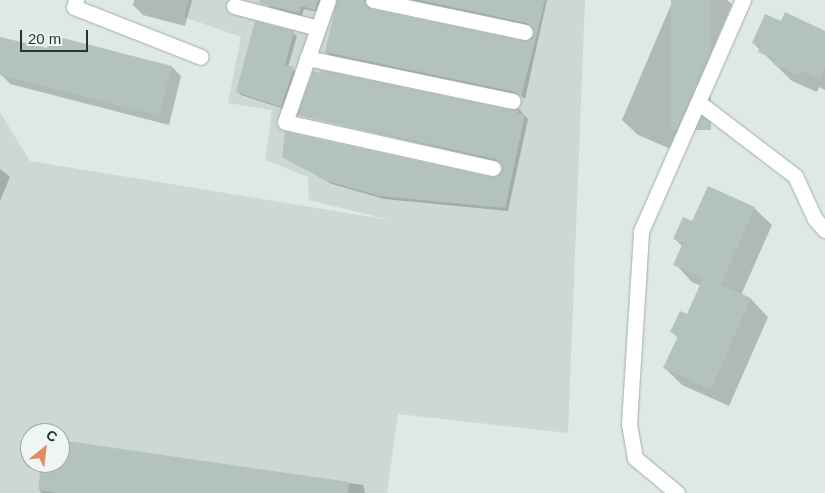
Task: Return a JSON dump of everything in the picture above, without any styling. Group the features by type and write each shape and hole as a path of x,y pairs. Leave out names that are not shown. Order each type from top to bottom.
{"lane":[{"path":"76,0 74,7 201,57"},
{"path":"328,0 285,122 493,168"},
{"path":"373,0 525,32"},
{"path":"677,493 635,458 629,424 641,231 743,0"},
{"path":"234,6 318,28"},
{"path":"307,58 513,101"},
{"path":"698,102 795,176 815,219 825,230"}],"shaded area":[{"path":"189,0 585,0 568,433 398,414 387,493 0,493 0,112 30,161 390,220 309,200 308,177 265,160 272,110 228,103 241,37 184,17"}],"building":[{"path":"260,0 318,0 315,10 301,6 299,13 259,3"},
{"path":"337,0 364,0 371,9 524,41 532,39 534,33 527,23 419,0 545,0 521,97 515,92 325,52"},
{"path":"671,0 711,0 711,130 671,130"},
{"path":"785,12 825,31 825,67 820,79 801,71 799,76 773,64 775,59 758,52 760,47 752,43 765,14 781,21"},
{"path":"255,21 294,31 285,65 294,67 281,107 236,92"},
{"path":"51,35 172,66 159,116 0,75 0,37 47,48"},
{"path":"321,70 511,110 519,108 518,113 525,114 505,208 380,196 327,181 282,157 285,132 491,177 502,170 502,165 495,159 297,115 313,71 320,73"},
{"path":"708,186 755,207 721,285 751,298 711,389 663,368 678,336 670,332 680,311 687,314 703,278 673,265 683,243 673,239 683,217 692,221"},
{"path":"70,441 349,482 348,493 58,493 38,490 40,473 70,473"}]}
